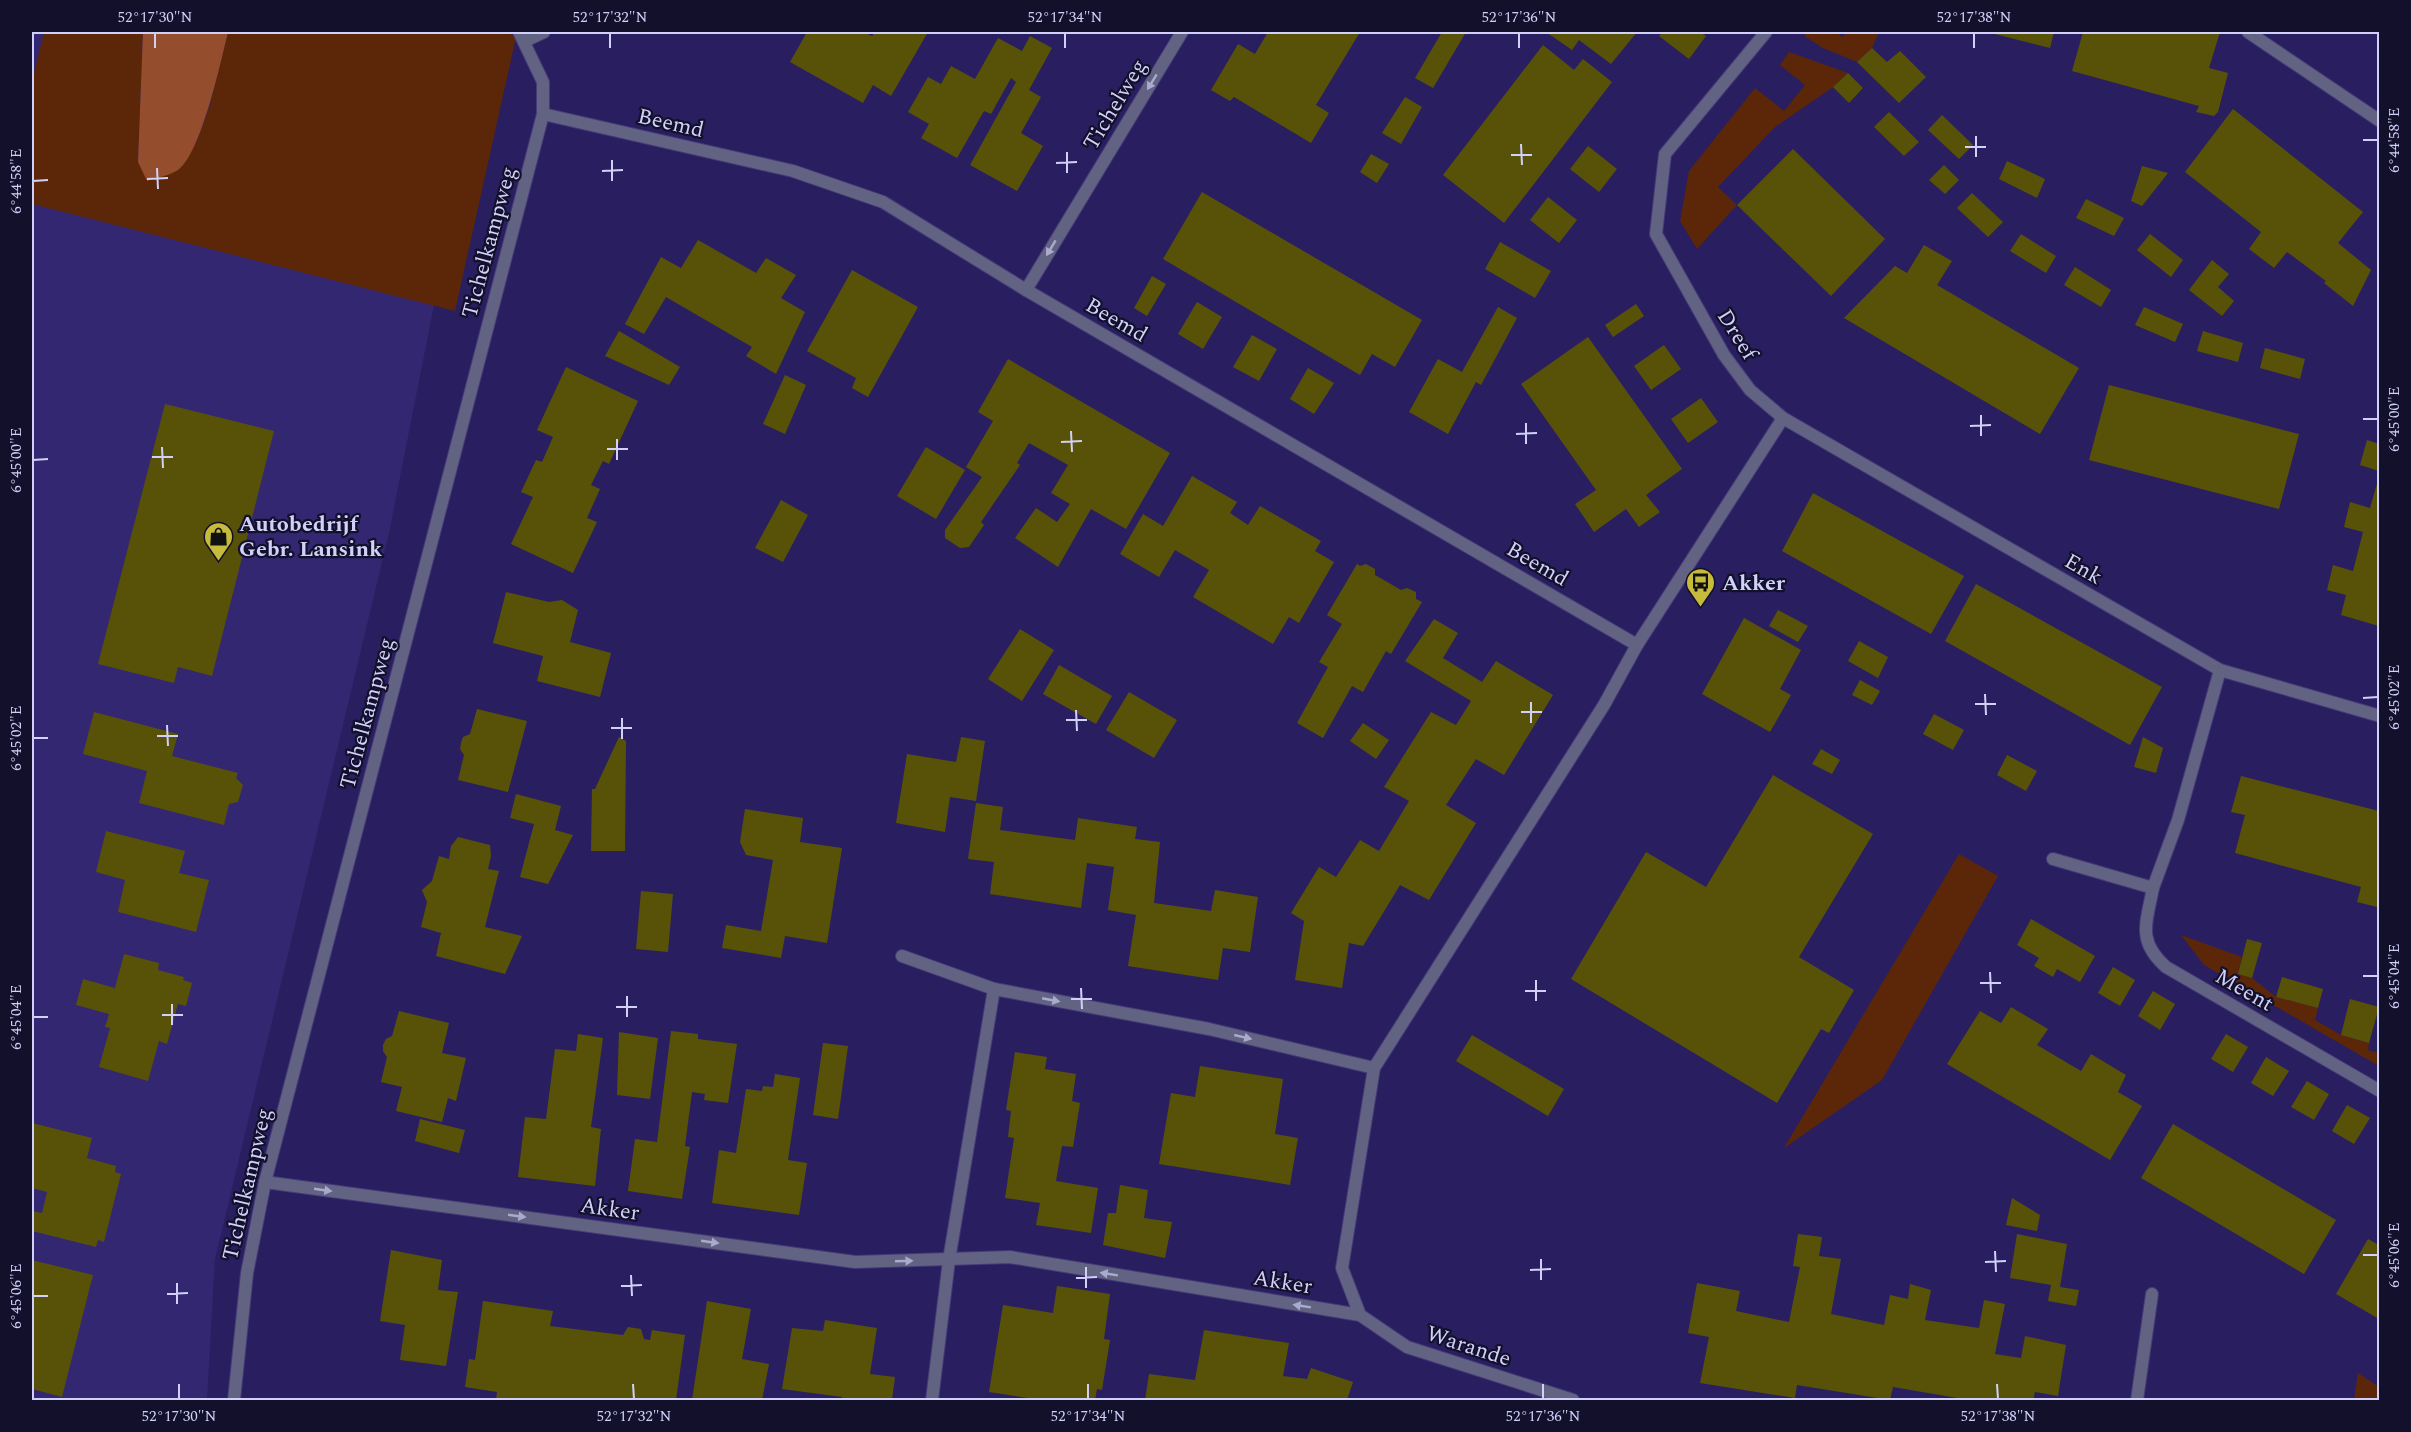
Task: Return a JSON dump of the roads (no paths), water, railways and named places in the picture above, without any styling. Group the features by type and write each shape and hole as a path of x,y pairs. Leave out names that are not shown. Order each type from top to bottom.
{"street":[{"path":"522,36 544,32"},
{"name":"Tichelweg","path":"1026,290 1182,32"},
{"name":"Dreef","path":"1766,32 1665,154 1656,234 1724,355 1750,390 1784,418"},
{"path":"2248,32 2379,121"},
{"name":"Tichelkampweg","path":"234,1401 247,1273 266,1182 543,114 543,82 522,36"},
{"name":"Beemd","path":"543,114 793,171 883,202 1026,290 1637,645"},
{"path":"1637,645 1784,418"},
{"name":"Enk","path":"1784,418 2220,670 2379,716"},
{"name":"Akker","path":"1360,1315 1342,1268 1374,1068 1604,705 1637,645"},
{"name":"Meent","path":"2220,670 2178,820 2153,888 2145,927 2150,952 2166,967 2379,1091"},
{"path":"2053,859 2153,888"},
{"path":"902,956 994,989 1209,1029 1374,1068"},
{"path":"932,1401 949,1260 994,989"},
{"name":"Akker","path":"266,1182 855,1262 1010,1257 1360,1315"},
{"path":"2137,1401 2151,1294"},
{"name":"Warande","path":"1360,1315 1407,1347 1573,1401"}],"place":[{"name":"Autobedrijf Gebr. Lansink","path":"218,562"},
{"name":"Akker","path":"1701,608"}]}
